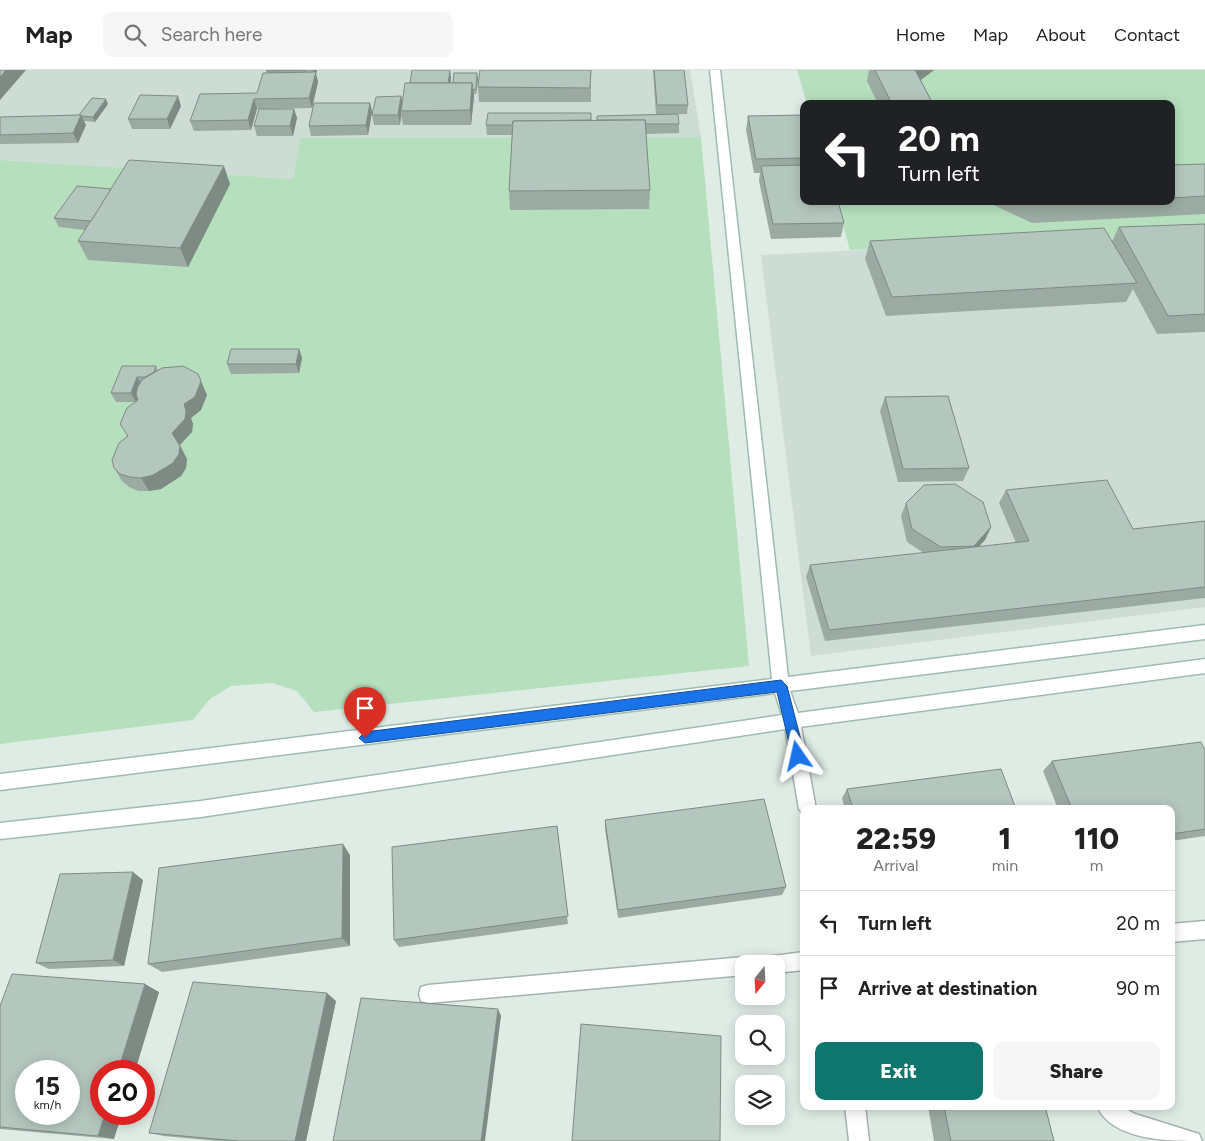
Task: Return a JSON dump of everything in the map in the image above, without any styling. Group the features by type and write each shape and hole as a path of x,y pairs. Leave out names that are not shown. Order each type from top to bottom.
{"main road":[{"path":"714,70 781,686 792,721 807,805"},
{"path":"0,782 1205,632"},
{"path":"0,831 201,808 792,721 1205,666"},
{"path":"1175,932 1205,930"},
{"path":"785,963 800,961"},
{"path":"428,994 735,967"},
{"path":"855,1110 859,1141"},
{"path":"1109,1110 1122,1120 1192,1141"}],"shaded area":[{"path":"0,70 690,70 701,137 301,138 293,179 0,160"},
{"path":"1205,233 1205,607 811,656 761,255"}],"green space":[{"path":"797,70 1205,70 1205,233 850,250 837,205 1175,205 1175,100 806,100"},
{"path":"701,137 749,666 314,712 297,691 272,683 231,686 210,699 193,720 0,744 0,160 293,179 300,138"}],"building":[{"path":"0,70 6,70 0,77"},
{"path":"267,70 306,70 266,71"},
{"path":"412,70 450,70 448,83 410,83"},
{"path":"480,70 591,70 590,88 478,87"},
{"path":"654,70 684,70 688,105 657,105"},
{"path":"875,70 915,70 931,100 890,100"},
{"path":"316,72 309,98 254,99 248,120 190,121 200,94 257,93 263,73"},
{"path":"454,73 477,73 476,89 473,90 472,83 453,83"},
{"path":"405,83 472,83 470,110 401,111"},
{"path":"140,95 178,96 167,119 128,119"},
{"path":"401,96 398,115 372,115 376,97"},
{"path":"92,98 106,99 93,117 79,115"},
{"path":"314,103 370,103 366,125 309,126"},
{"path":"259,109 294,109 290,126 254,126"},
{"path":"488,113 591,113 591,120 513,121 512,125 486,125"},
{"path":"678,114 679,124 646,124 645,120 597,120 597,116"},
{"path":"81,115 73,133 0,135 0,117"},
{"path":"800,115 800,158 756,159 748,116"},
{"path":"645,120 650,190 509,191 513,121"},
{"path":"129,160 224,166 180,248 78,241"},
{"path":"1205,164 1205,196 1175,198 1175,165"},
{"path":"800,165 800,205 839,205 844,223 773,224 761,166"},
{"path":"77,186 111,189 91,221 54,218"},
{"path":"1205,224 1205,314 1168,316 1119,227"},
{"path":"1104,228 1137,283 892,297 870,241"},
{"path":"231,349 299,349 296,364 227,364"},
{"path":"122,366 156,366 154,372 145,377 137,377 131,393 111,393"},
{"path":"183,366 198,374 201,381 195,397 184,404 186,411 185,419 172,433 180,446 179,454 173,463 153,475 141,478 120,474 114,468 112,460 119,443 128,436 120,424 127,408 138,400 136,394 138,386 143,379 162,368"},
{"path":"948,396 969,468 903,469 885,397"},
{"path":"1107,480 1133,529 1205,521 1205,587 829,630 810,565 1029,541 1006,490"},
{"path":"955,484 983,502 991,527 974,546 941,547 912,529 906,503 924,485"},
{"path":"1201,742 1205,750 1205,829 1175,833 1175,805 1070,805 1052,761"},
{"path":"1001,769 1014,805 852,805 847,789"},
{"path":"764,799 786,887 618,910 605,820"},
{"path":"557,826 568,916 394,940 392,847"},
{"path":"343,844 342,938 148,964 159,868"},
{"path":"133,872 113,960 36,963 60,874"},
{"path":"12,974 145,984 121,1060 90,1060 90,1125 102,1125 98,1136 0,1127 0,1006"},
{"path":"193,982 327,993 295,1141 239,1141 149,1133 151,1125 155,1125 155,1112"},
{"path":"361,998 498,1009 481,1141 333,1141"},
{"path":"581,1024 721,1036 720,1141 572,1141"},
{"path":"945,1110 1046,1110 1054,1141 951,1141"}],"route":[{"path":"365,738 781,686 792,721 798,756"}]}
